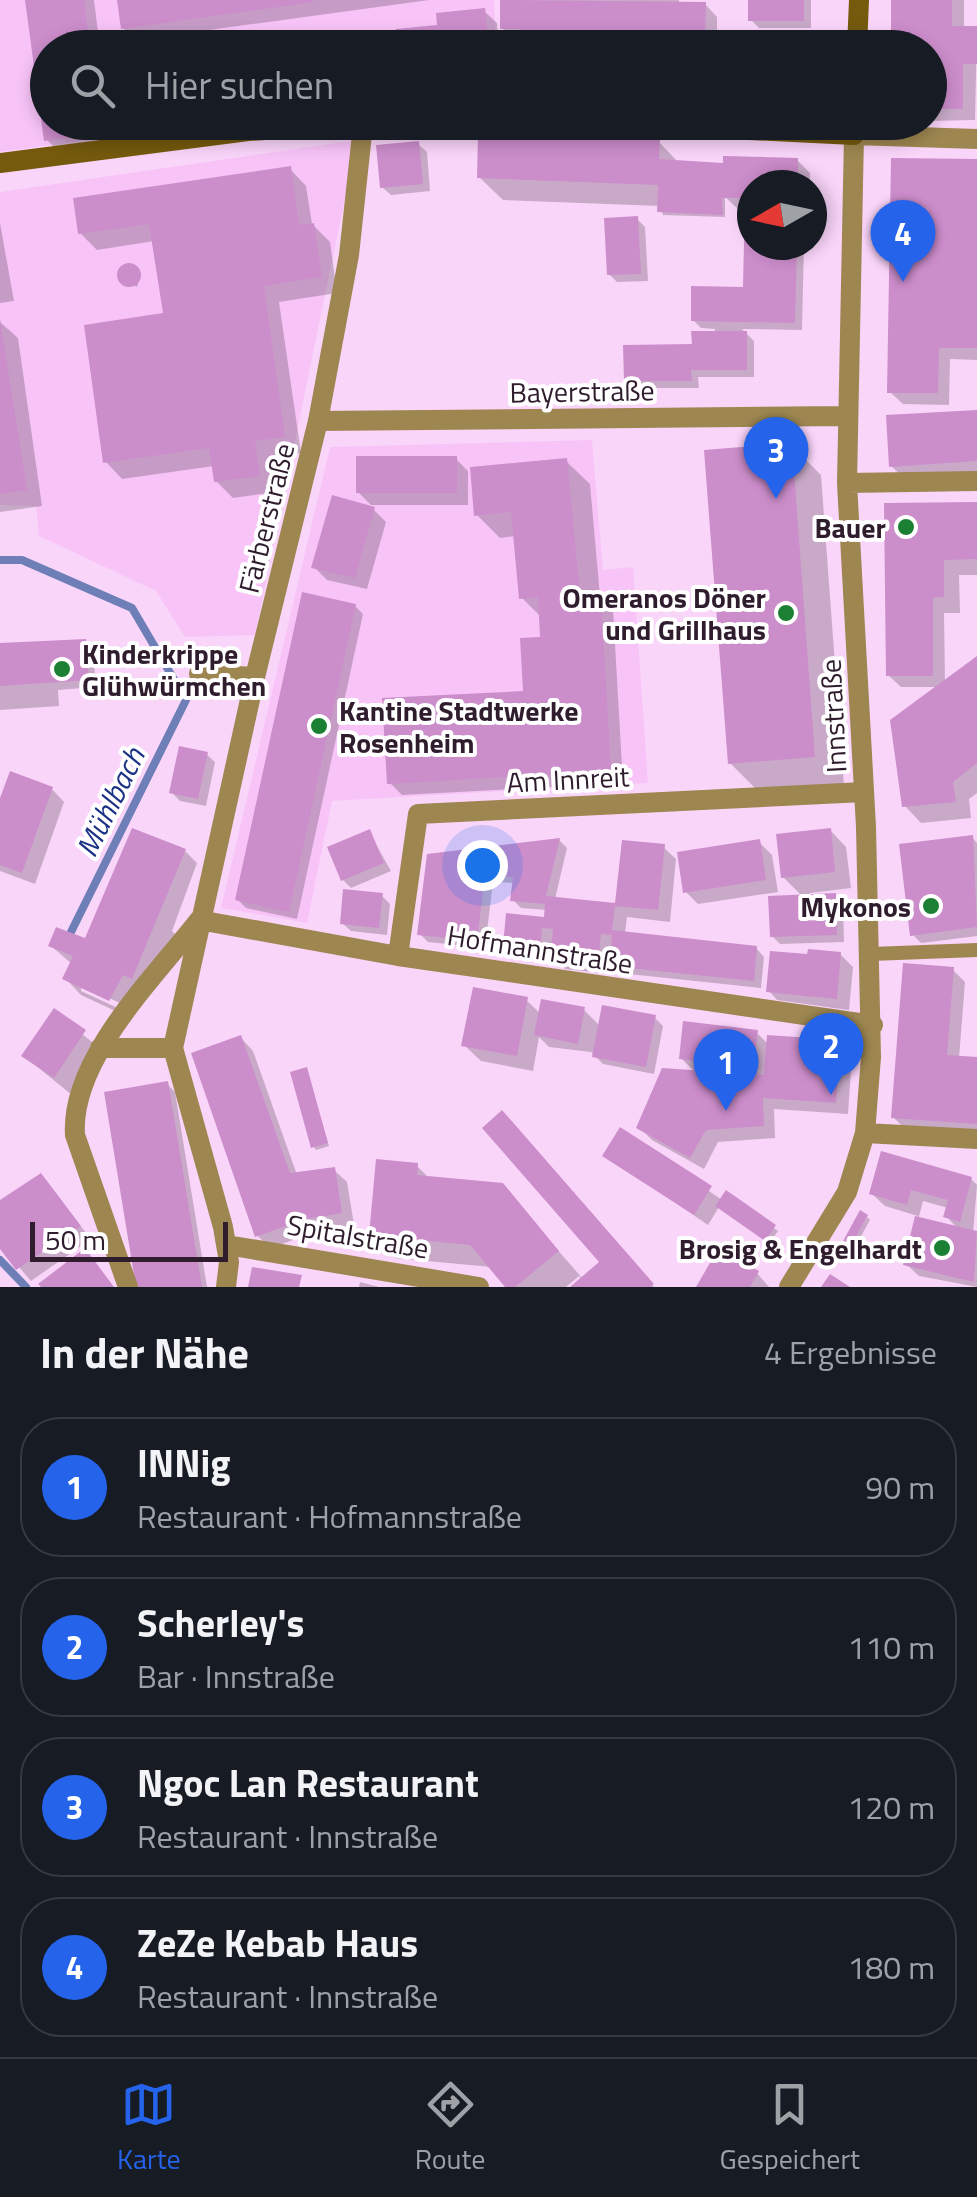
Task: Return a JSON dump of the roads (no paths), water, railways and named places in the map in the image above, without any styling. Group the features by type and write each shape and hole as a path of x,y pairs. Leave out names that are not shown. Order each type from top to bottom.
{"street":[{"path":"857,30 858,0"},
{"path":"947,137 977,139"},
{"path":"0,164 186,140"},
{"name":"Färberstraße","path":"226,1287 227,1244 173,1048 254,676 318,421 348,255 361,140"},
{"name":"Innstraße","path":"789,1287 847,1192 865,1133 873,1025 847,483 854,140"},
{"name":"Bayerstraße","path":"318,421 846,416"},
{"path":"847,483 977,480"},
{"path":"199,674 254,676"},
{"name":"Am Innreit","path":"398,956 418,814 864,792"},
{"name":"Färberstraße","path":"128,1287 75,1135 74,1115 100,1048 199,920"},
{"name":"Hofmannstraße","path":"199,920 398,956 873,1025"},
{"path":"100,1048 173,1048"},
{"path":"865,1133 977,1139"},
{"name":"Spitalstraße","path":"227,1244 479,1287"}],"lane":[{"path":"871,954 977,950"}],"waterway":[{"name":"Mühlbach","path":"0,560 22,560 132,608 186,700 71,932"},
{"name":"Mühlbach","path":"0,1260 26,1287"}],"place":[{"name":"ZeZe Kebab Haus","path":"903,282"},
{"name":"Ngoc Lan Restaurant","path":"776,499"},
{"name":"Bauer","path":"906,527"},
{"name":"Omeranos Döner und Grillhaus","path":"786,613"},
{"name":"Kinderkrippe Glühwürmchen","path":"62,669"},
{"name":"Kantine Stadtwerke Rosenheim","path":"319,726"},
{"name":"Mykonos","path":"931,906"},
{"name":"Scherley's","path":"831,1095"},
{"name":"INNig","path":"726,1111"},
{"name":"Brosig & Engelhardt","path":"942,1248"}]}
